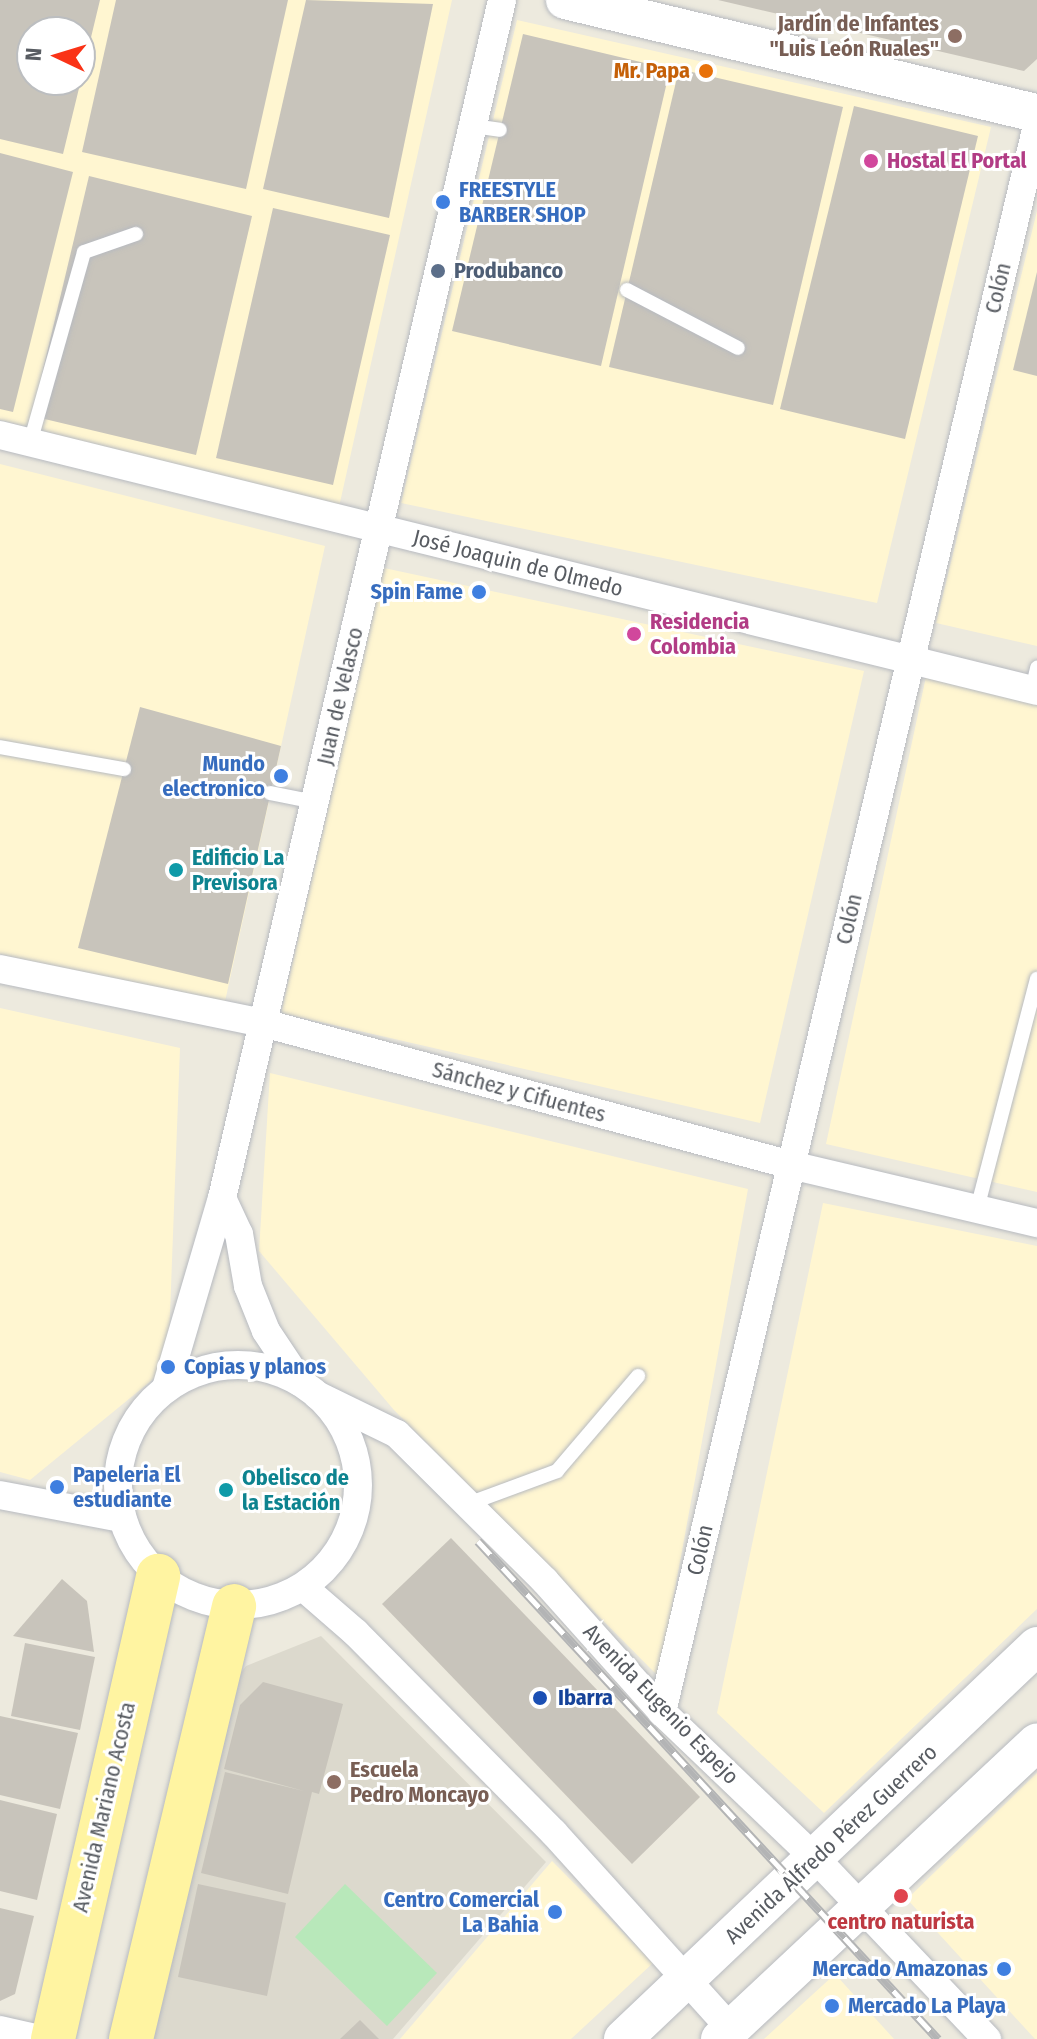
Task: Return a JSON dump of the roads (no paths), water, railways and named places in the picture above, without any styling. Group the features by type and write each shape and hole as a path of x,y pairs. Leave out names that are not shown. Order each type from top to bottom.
{"main road":[{"name":"Avenida Mariano Acosta","path":"53,2039 158,1576"},
{"path":"131,2039 234,1606"}],"street":[{"name":"Juan de Velasco","path":"166,1388 222,1198 379,528 486,128 502,0"},
{"path":"565,0 1037,113"},
{"name":"Colón","path":"662,1712 1037,126"},
{"name":"José Joaquin de Olmedo","path":"0,435 910,660 1035,683"},
{"name":"Sánchez y Cifuentes","path":"0,969 263,1023 791,1165 1037,1223"},
{"path":"222,1198 239,1234 248,1286 266,1331 309,1389 340,1423 354,1457 358,1494 349,1531 330,1562 303,1587 270,1602 234,1606 194,1598 158,1576 136,1550 122,1518 117,1482 124,1446 141,1414 166,1388 198,1371 233,1364 268,1368 309,1389"},
{"name":"Avenida Eugenio Espejo","path":"309,1389 397,1434 545,1581 662,1712 817,1860 862,1911 987,2039"},
{"path":"0,1495 122,1518"},
{"path":"303,1587 356,1633 554,1833 688,1979 726,2034 862,1911 1037,1742"},
{"name":"Avenida Alfredo Pérez Guerrero","path":"623,2039 787,1881 817,1860 1037,1646"},
{"path":"0,2030 40,2039"}],"lane":[{"path":"30,443 84,252 136,234"},
{"path":"627,290 738,348"},
{"path":"0,747 124,769"},
{"path":"270,793 315,802"},
{"path":"977,1209 1031,1015 1037,979"},
{"path":"468,1504 557,1471 638,1376"}],"railway":[{"path":"478,1541 938,2039"}],"place":[{"name":"Jardín de Infantes \"Luis León Ruales\"","path":"955,36"},
{"name":"Mr. Papa","path":"706,71"},
{"name":"Hostal El Portal","path":"871,161"},
{"name":"FREESTYLE BARBER SHOP","path":"443,202"},
{"name":"Produbanco","path":"438,271"},
{"name":"Spin Fame","path":"479,592"},
{"name":"Residencia Colombia","path":"634,634"},
{"name":"Mundo electronico","path":"281,776"},
{"name":"Edificio La Previsora","path":"176,870"},
{"name":"Copias y planos","path":"168,1367"},
{"name":"Papeleria El estudiante","path":"57,1487"},
{"name":"Obelisco de la Estación","path":"226,1490"},
{"name":"Ibarra","path":"540,1698"},
{"name":"Escuela Pedro Moncayo","path":"334,1782"},
{"name":"centro naturista","path":"901,1896"},
{"name":"Centro Comercial La Bahia","path":"555,1912"},
{"name":"Mercado Amazonas","path":"1004,1969"},
{"name":"Mercado La Playa","path":"832,2006"}]}
